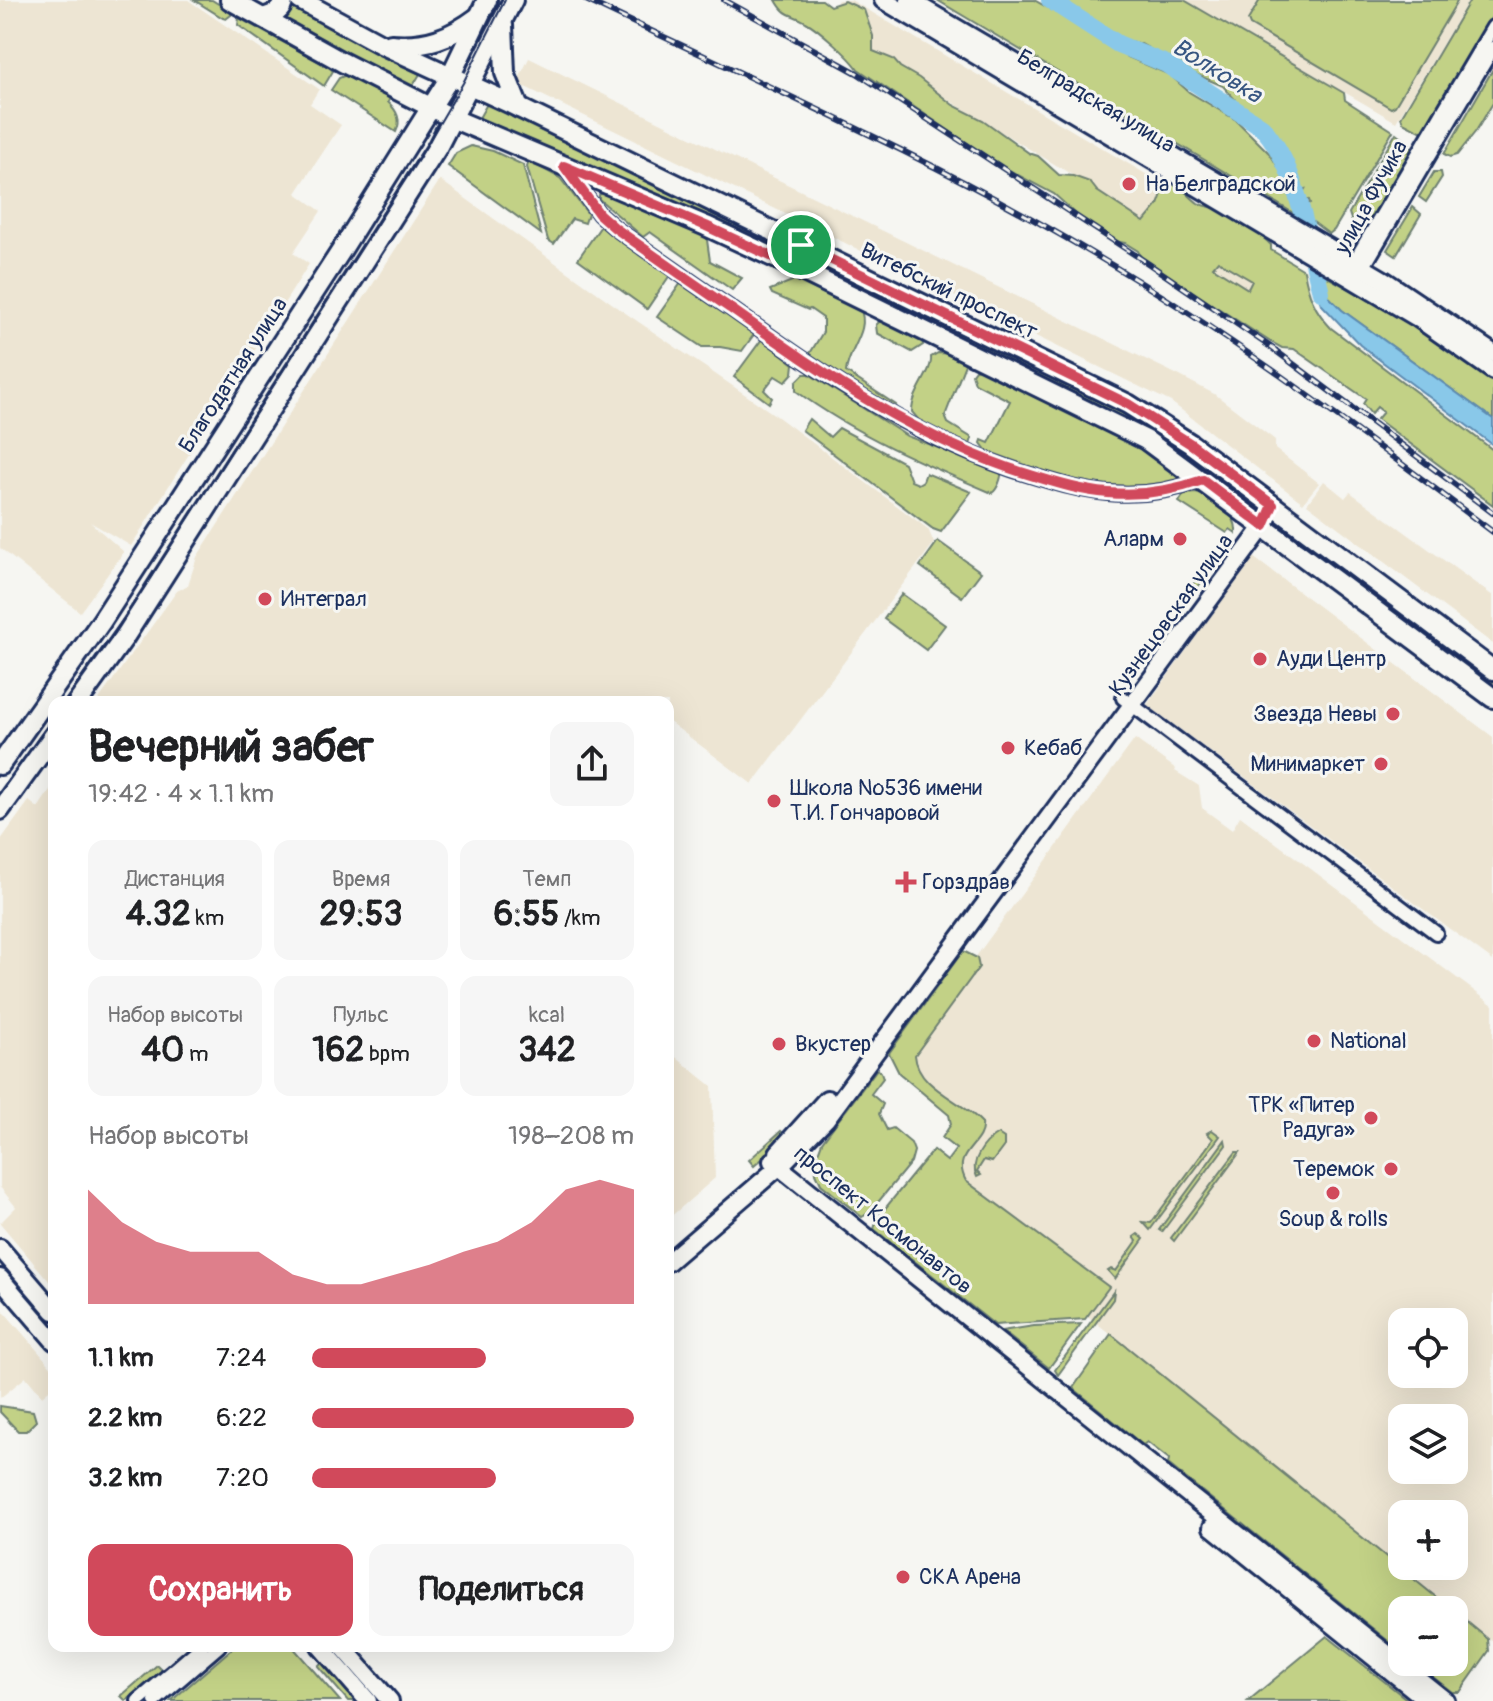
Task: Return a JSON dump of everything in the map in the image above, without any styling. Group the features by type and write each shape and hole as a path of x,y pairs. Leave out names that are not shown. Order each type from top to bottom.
{"main road":[{"name":"Витебский проспект","path":"230,0 431,108 706,226 1146,440 1493,698"},
{"path":"263,18 280,10 283,0"},
{"name":"Витебский проспект","path":"300,0 381,44 1128,404 1191,444 1493,670"},
{"path":"82,696 124,638 454,119 513,0"},
{"path":"381,44 417,45 439,41 484,8"},
{"name":"Благодатная улица","path":"49,696 101,622 431,108 484,8"},
{"path":"503,22 505,73 519,108"},
{"path":"792,266 792,255 801,245"},
{"name":"Благодатная улица","path":"0,765 48,697"},
{"path":"0,810 48,743"}],"street":[{"name":"Белградская улица","path":"883,0 1327,263 1357,270"},
{"name":"Белградская улица","path":"909,0 1324,244 1357,270"},
{"name":"улица Фучика","path":"1357,270 1493,27"},
{"name":"улица Фучика","path":"1357,270 1493,48"},
{"path":"564,166 599,214 615,228 820,372 939,440 1016,471 1071,487 1106,493 1168,490 1203,480"},
{"path":"1357,270 1455,325 1493,353"},
{"path":"1357,270 1416,317 1493,371"},
{"name":"Кузнецовская улица","path":"674,1257 775,1166 1128,702 1273,505"},
{"path":"1128,702 1436,933"},
{"name":"Кузнецовская улица","path":"674,1243 775,1166"},
{"name":"проспект Космонавтов","path":"775,1166 1428,1701"},
{"name":"проспект Космонавтов","path":"775,1166 1446,1701"},
{"path":"0,1248 48,1304"},
{"path":"0,1278 48,1334"},
{"path":"138,1701 195,1652"},
{"path":"155,1701 212,1652"},
{"path":"325,1652 368,1701"},
{"path":"347,1652 390,1701"}],"shaded area":[{"path":"0,0 188,0 319,89 310,104 341,125 296,193 321,211 293,253 309,264 131,546 90,522 124,552 80,612 0,548"},
{"path":"838,0 851,0 1271,248 1247,289 1074,176 823,24"},
{"path":"1185,0 1469,0 1396,122"},
{"path":"529,58 1216,395 1275,440 1275,449 1319,483 1303,503 1171,402 517,83"},
{"path":"440,180 624,312 778,417 928,529 934,543 752,784 674,726 674,696 101,696 177,591 188,585 197,557"},
{"path":"1324,481 1345,498 1350,492 1493,596 1493,644 1307,504"},
{"path":"1253,557 1493,737 1493,961 1147,705"},
{"path":"1135,739 1199,786 1202,808 1232,830 1240,816 1493,1005 1493,1642 1468,1622 1468,1596 1436,1596 1416,1580 1468,1580 1468,1500 1388,1500 1388,1558 930,1189 976,1130 901,1069 975,958"},
{"path":"48,793 48,1280 0,1223 16,1207 0,1187 0,841 29,801 38,808"},
{"path":"674,1056 712,1086 715,1178 674,1214"},
{"path":"0,1307 48,1363 48,1391 42,1396 26,1377 0,1398"}],"green space":[{"path":"194,0 212,0 231,15 223,18"},
{"path":"776,0 822,0 830,6 845,1 864,10 873,36 873,51 893,59 953,105 983,120 1029,153 1038,156 1059,175 1090,182 1097,191 1144,222 1158,205 1166,183 1180,188 1201,205 1224,210 1241,221 1271,245 1271,250 1304,270 1313,301 1331,328 1493,450 1493,505 1377,419 1383,412 1377,407 1371,414 1363,404 1366,399 1294,349 1282,348 1269,341 1142,259 1138,251 1094,230 1054,194 1003,167 858,69 818,31 785,12","holes":["1218,261 1252,281 1248,289 1213,267"]},
{"path":"937,0 1034,0 1128,57 1170,75 1189,92 1236,120 1270,154 1283,175 1295,214"},
{"path":"1062,0 1184,0 1344,93 1345,100 1393,131 1334,230 1329,234 1309,219 1305,205 1310,203 1309,200 1303,202 1301,196 1305,189 1300,190 1293,164 1282,142 1223,86 1141,44 1122,39"},
{"path":"1260,0 1458,0 1391,108 1250,25 1248,20"},
{"path":"1470,0 1493,0 1493,15 1422,132 1403,122 1401,117"},
{"path":"289,4 420,74 411,89 280,19"},
{"path":"239,18 329,67 333,71 324,86 238,25"},
{"path":"1493,69 1493,103 1457,155 1450,157 1444,154"},
{"path":"346,75 390,98 388,102 398,120 396,132 331,90 339,78"},
{"path":"488,102 788,249 786,254 479,118"},
{"path":"1396,133 1410,144 1413,152 1364,236 1355,231 1349,213"},
{"path":"471,146 493,151 523,165 541,234 448,166 456,153"},
{"path":"529,161 560,178 588,214 585,223 572,219 554,244 548,240 527,167"},
{"path":"1434,172 1441,172 1442,177 1426,202 1419,197"},
{"path":"606,191 706,233 710,261 742,278 732,290 650,232 643,237 599,199 599,195"},
{"path":"1413,207 1421,214 1396,256 1387,250"},
{"path":"603,223 670,275 647,309 578,259"},
{"path":"799,255 1134,417 1182,447 1252,503 1247,503 1178,452 1130,422 799,260"},
{"path":"1322,274 1418,326 1493,381 1493,419 1342,310 1327,295"},
{"path":"799,278 860,308 863,324 846,372 896,405 895,409 809,355 823,332 823,318 810,309 772,294 770,290"},
{"path":"681,283 755,333 742,351 702,347 657,317"},
{"path":"880,321 922,340 923,345 912,352 877,333 876,325"},
{"path":"762,339 794,364 793,373 785,382 775,376 764,390 772,398 769,403 734,377"},
{"path":"938,353 953,355 965,364 945,416 948,423 972,438 970,445 923,425 912,412 931,357"},
{"path":"980,369 1130,442 1178,478 1148,485 1124,486 1079,481 987,451 982,440 989,443 1010,401 975,383 972,374"},
{"path":"804,374 809,374 907,436 1001,472 997,487 992,493 916,460 842,421 796,391 796,382"},
{"path":"809,419 830,437 839,428 904,463 911,481 918,484 926,473 971,492 941,532 933,529 802,430"},
{"path":"1196,493 1224,507 1233,519 1236,533 1230,529 1227,533 1179,502 1184,494"},
{"path":"1291,528 1493,680 1493,687 1287,533"},
{"path":"938,541 981,572 962,597 920,566"},
{"path":"1216,551 1222,555 1194,588 1193,584"},
{"path":"902,594 945,625 926,650 884,619"},
{"path":"963,951 977,958 979,967 915,1055 918,1066 932,1085 982,1123 979,1138 962,1163 966,1181 1109,1287 1085,1319 995,1325 874,1229 878,1217 933,1150 947,1161 956,1149 942,1138 951,1124 949,1115 899,1073 889,1053"},
{"path":"877,1069 883,1078 871,1094 883,1104 879,1114 887,1130 893,1128 911,1143 914,1151 911,1162 870,1212 862,1217 821,1184 815,1161 822,1142"},
{"path":"1212,1130 1220,1136 1150,1230 1143,1222 1151,1223 1213,1139 1207,1133"},
{"path":"781,1131 787,1137 754,1166 749,1160"},
{"path":"998,1134 1004,1138 1004,1146 992,1162 984,1160 977,1171 981,1175 977,1177 976,1159"},
{"path":"1225,1140 1226,1145 1162,1232 1159,1230"},
{"path":"1236,1152 1240,1152 1174,1241 1171,1238"},
{"path":"1138,1234 1144,1239 1115,1279 1108,1271 1116,1271 1137,1241 1134,1237"},
{"path":"1114,1291 1113,1299 1058,1375 1055,1370"},
{"path":"1081,1324 1049,1368 1002,1331 1034,1326"},
{"path":"1111,1334 1388,1558 1388,1580 1415,1580 1435,1596 1388,1596 1388,1641 1168,1464 1169,1459 1147,1442 1143,1445 1073,1388"},
{"path":"0,1406 33,1411 36,1421 26,1431 18,1431 0,1412"},
{"path":"1468,1623 1488,1639 1489,1651 1460,1692 1452,1692 1432,1676 1468,1676"},
{"path":"1327,1636 1409,1701 1248,1701"},
{"path":"228,1652 297,1652 340,1701 171,1701"},
{"path":"323,1661 357,1701 348,1701 318,1666"},
{"path":"157,1665 163,1671 126,1701 121,1696"}],"water":[{"path":"1310,269 1322,274 1327,295 1342,310 1493,419 1493,445 1360,345 1321,304"}],"waterway":[{"name":"Волковка","path":"1050,0 1118,44 1166,64 1262,127 1275,144 1293,184 1321,292"}],"tram line":[{"path":"68,696 133,605 418,160 463,83 505,0"},
{"path":"0,793 48,725"}],"railway":[{"path":"586,0 907,153 1095,255 1248,353 1493,532"},
{"path":"724,0 857,73 1149,264 1272,348 1493,513"}],"place":[{"name":"На Белградской","path":"1129,184"},
{"name":"Аларм","path":"1180,539"},
{"name":"Интеграл","path":"265,599"},
{"name":"Ауди Центр","path":"1260,659"},
{"name":"Звезда Невы","path":"1393,714"},
{"name":"Кебаб","path":"1008,748"},
{"name":"Минимаркет","path":"1381,764"},
{"name":"Школа №536 имени Т.И. Гончаровой","path":"774,801"},
{"name":"Горздрав","path":"906,882"},
{"name":"National","path":"1314,1041"},
{"name":"Вкустер","path":"779,1044"},
{"name":"ТРК «Питер Радуга»","path":"1371,1118"},
{"name":"Теремок","path":"1391,1169"},
{"name":"Soup & rolls","path":"1333,1193"},
{"name":"СКА Арена","path":"903,1577"}],"route":[{"path":"564,166 792,266 792,255 801,245 1157,421 1273,505 1264,526 1203,480 1168,490 1137,494 1071,487 972,454 903,422 820,372 615,228 599,214 564,166"}]}
